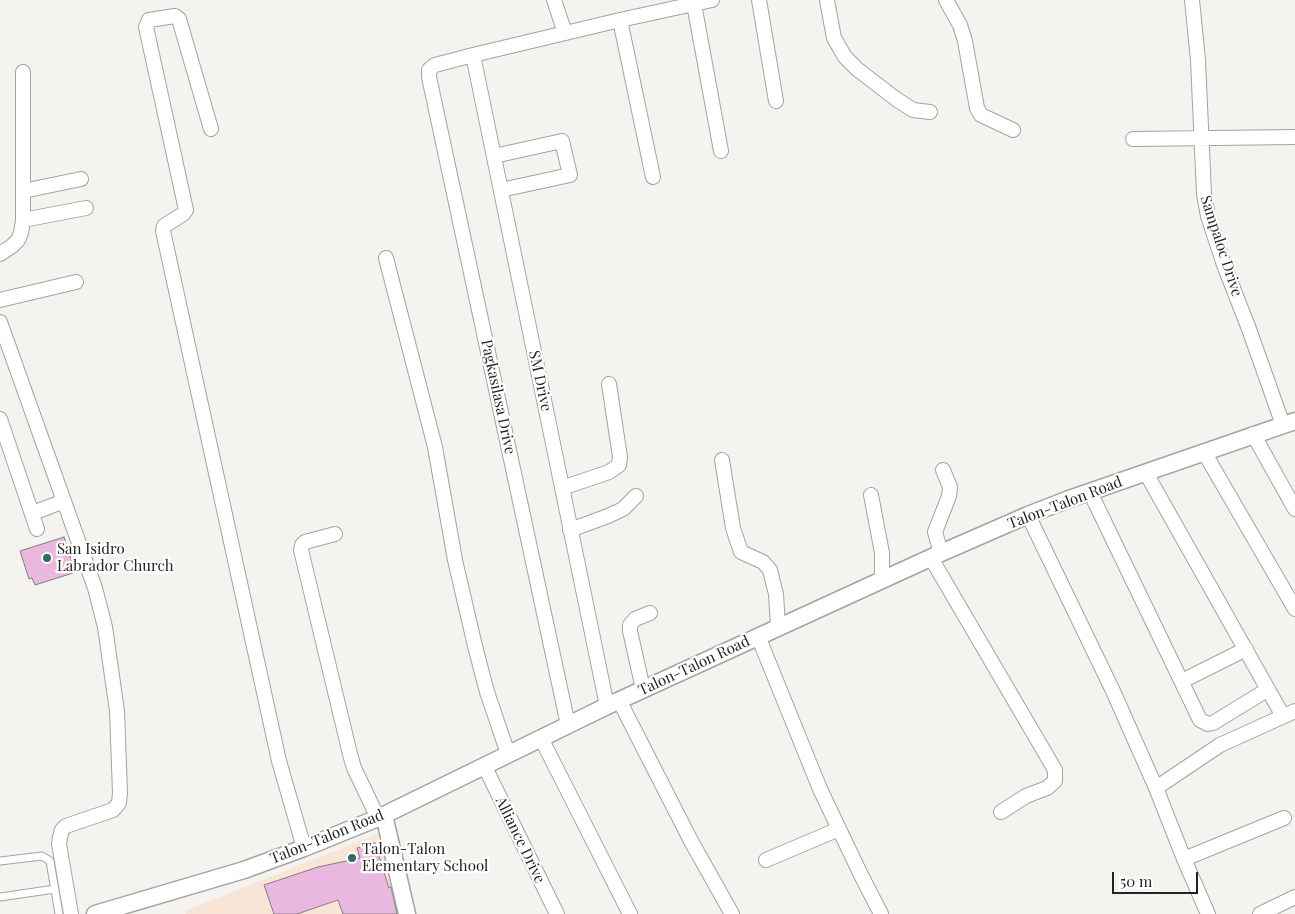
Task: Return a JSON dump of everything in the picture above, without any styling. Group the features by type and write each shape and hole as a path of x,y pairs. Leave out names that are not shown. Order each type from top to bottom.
{"street":[{"path":"554,0 565,33"},
{"path":"473,55 712,0"},
{"path":"759,0 776,101"},
{"path":"827,0 834,38 856,69 904,105 913,110 930,112"},
{"path":"946,0 960,25 965,41 977,108 986,118 1014,130"},
{"name":"Sampaloc Drive","path":"1192,0 1198,60 1204,194 1208,216 1224,265 1249,329 1289,423"},
{"path":"694,4 721,151"},
{"path":"211,129 179,19 175,16 149,20 146,27 186,210 164,226 163,232 279,761 304,848"},
{"path":"620,20 653,177"},
{"name":"Pagkasilasa Drive","path":"473,55 435,65 429,70 429,77 568,725"},
{"name":"SM Drive","path":"473,55 570,530 613,703 732,914"},
{"path":"0,254 18,240 21,233 23,72"},
{"path":"1133,139 1295,137"},
{"path":"494,156 562,141 570,175 501,190"},
{"path":"22,191 81,179"},
{"path":"22,220 86,208"},
{"path":"386,258 435,447 455,560 486,692 508,754"},
{"path":"0,300 76,282"},
{"path":"0,322 95,588 105,627 117,711 119,803 113,810 66,826 62,830 59,844 71,914"},
{"path":"562,488 609,472 619,465 620,457 609,384"},
{"path":"0,419 37,529"},
{"name":"Talon-Talon Road","path":"95,914 244,870 304,848 381,816 613,703 778,626 1028,515 1253,434 1289,423"},
{"path":"1253,434 1295,509"},
{"path":"1204,452 1295,609"},
{"path":"722,460 733,528 741,552 763,562 770,570 776,600 778,626"},
{"path":"943,470 950,488 949,496 935,532 936,555 1055,770 1055,781 1047,788 1026,796 1001,812"},
{"path":"1146,473 1246,649 1267,690 1289,713 1220,745 1156,788"},
{"path":"1090,492 1200,720 1213,724 1267,690"},
{"path":"871,495 881,545 882,580"},
{"path":"570,530 623,509 636,496"},
{"path":"33,513 64,501"},
{"path":"1028,515 1113,691 1156,788 1208,914"},
{"path":"335,534 305,542 301,550 354,768 381,816 407,914"},
{"path":"643,689 630,625 635,619 650,613"},
{"path":"758,636 820,790 881,914"},
{"path":"1182,680 1246,649"},
{"path":"541,738 630,914"},
{"name":"Alliance Drive","path":"484,765 557,914"},
{"path":"1184,859 1284,818"},
{"path":"766,860 839,829"},
{"path":"1267,913 1295,897"}],"lane":[{"path":"0,861 42,856 50,861 59,914"},
{"path":"0,897 55,889"}],"shaded area":[{"name":"Talon-Talon Elementary School","path":"382,832 400,914 186,914 185,911"}],"building":[{"name":"San Isidro Labrador Church","path":"64,537 73,565 71,566 73,573 35,585 32,578 29,579 20,551"},
{"name":"Talon-Talon Elementary School","path":"375,843 389,888 391,887 397,914 343,914 338,900 297,914 274,914 264,885 318,867 360,858 357,848"}],"place":[{"name":"San Isidro Labrador Church","path":"47,558"},
{"name":"Talon-Talon Elementary School","path":"352,858"}]}
